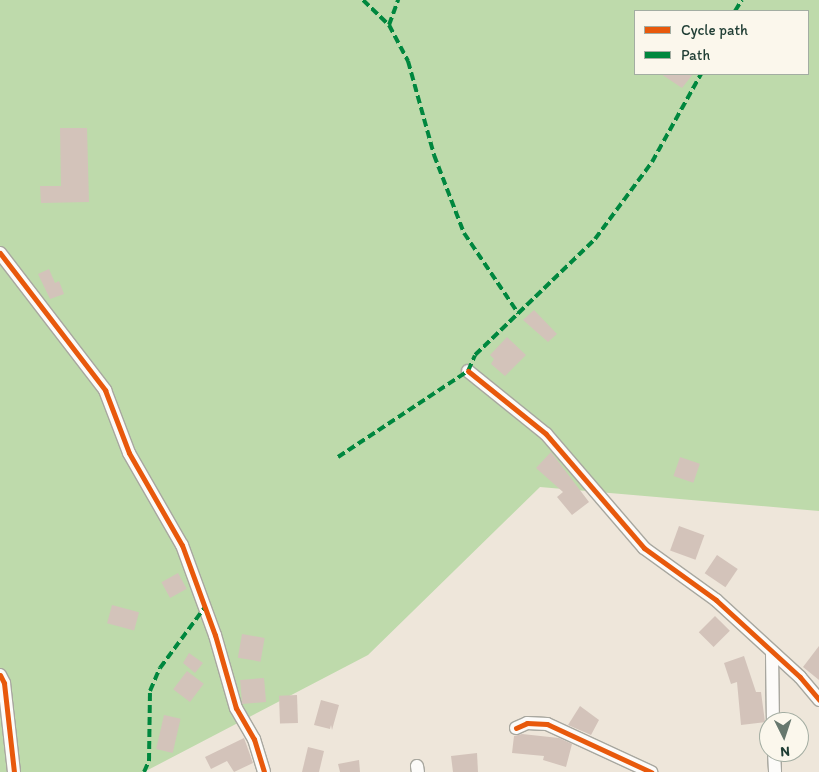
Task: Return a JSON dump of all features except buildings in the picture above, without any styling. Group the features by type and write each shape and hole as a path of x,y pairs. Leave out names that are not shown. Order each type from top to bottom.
{"street":[{"path":"0,253 105,390 129,453 182,545 215,635 236,708 254,739 264,772"},
{"path":"468,371 546,434 644,548 716,600 800,677 819,700"},
{"path":"772,653 773,712"},
{"path":"0,675 4,683 14,772"},
{"path":"516,728 527,723 547,724 651,772"}],"green space":[{"path":"0,0 819,0 819,511 540,487 368,655 144,772 0,772"}],"marked path":[{"path":"363,0 389,25 408,61 434,155 464,233 518,313"},
{"path":"389,25 398,0"},
{"path":"736,10 742,0"},
{"path":"338,457 468,371 475,355 595,239 652,162 700,75"},
{"path":"144,772 149,761 150,691 160,668 205,607"}],"cycle path":[{"path":"0,253 105,390 129,453 182,545 215,635 236,708 254,739 264,772"},
{"path":"468,371 546,434 644,548 716,600 800,677 819,700"},
{"path":"0,675 4,683 14,772"},
{"path":"516,728 527,723 547,724 651,772"}]}
